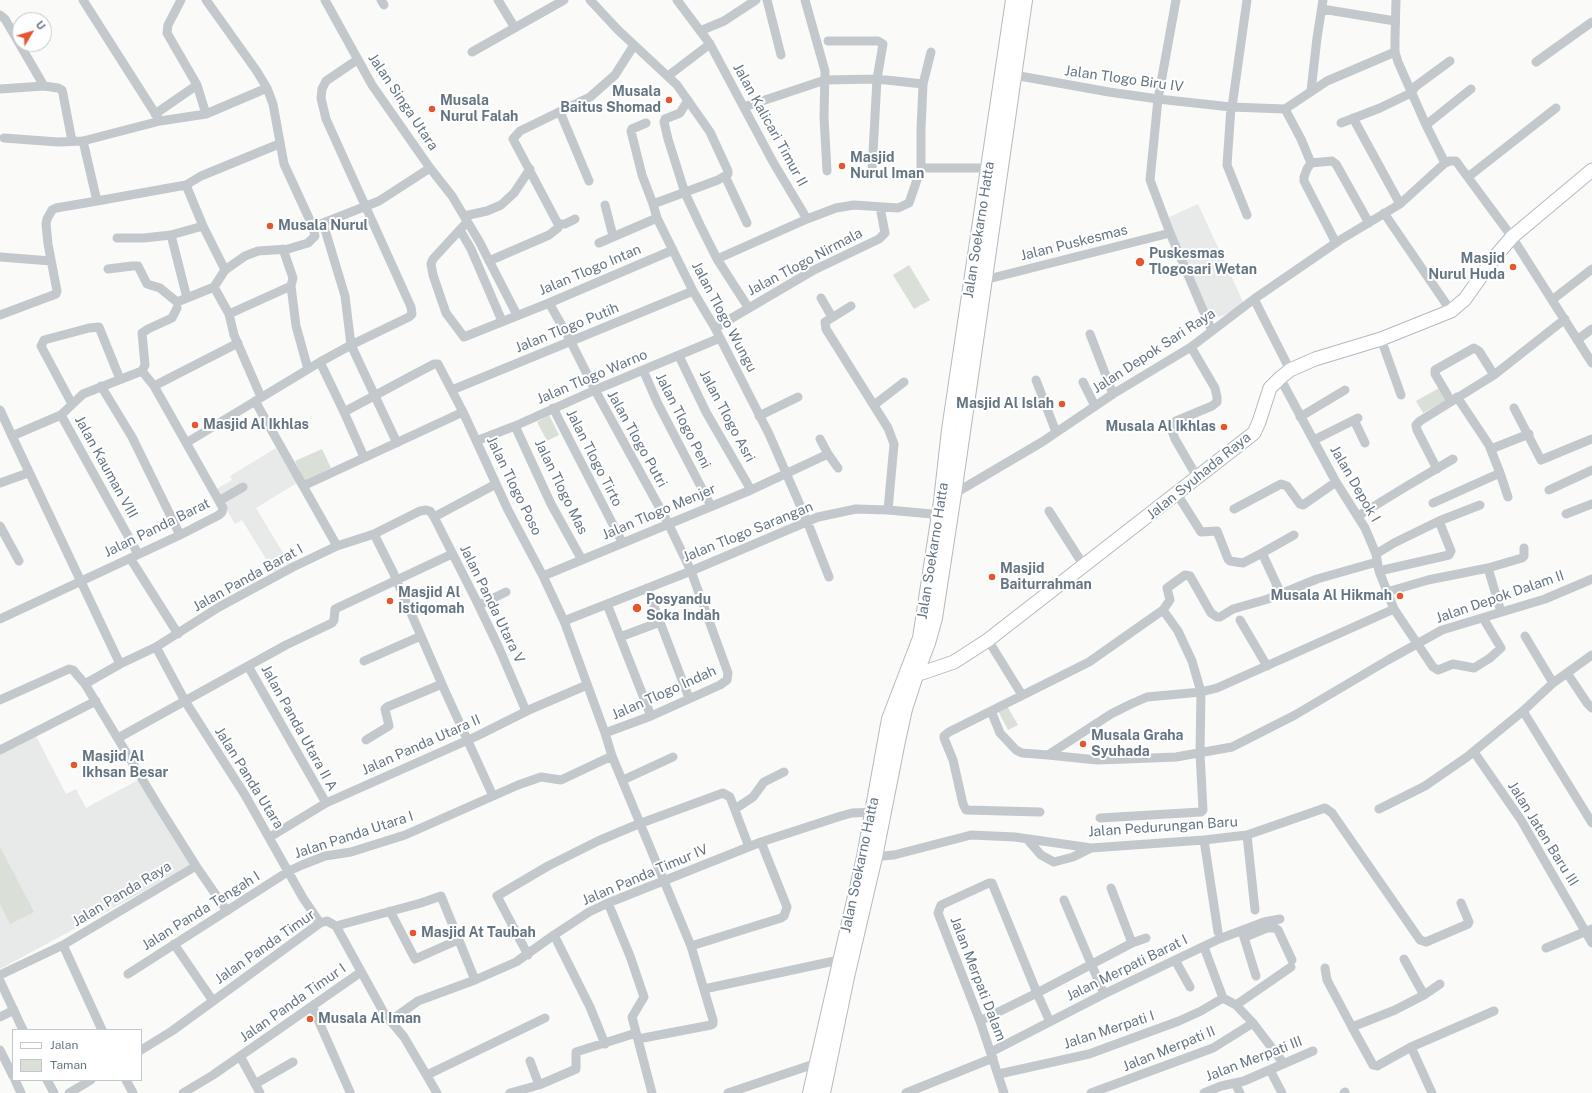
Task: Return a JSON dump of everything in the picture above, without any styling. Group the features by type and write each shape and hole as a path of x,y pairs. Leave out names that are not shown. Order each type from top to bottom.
{"main road":[{"name":"Jalan Soekarno Hatta","path":"877,812 889,719 920,638 943,511 949,430 995,169 1013,0"},
{"path":"823,1093 847,977 877,812 916,675 928,643 935,618 943,511 954,494 984,280 995,169 1014,75 1025,0"},
{"name":"Jalan Soekarno Hatta","path":"810,1093 839,960 870,857"}],"street":[{"path":"83,0 157,118"},
{"path":"108,269 138,266 147,284 160,288 177,302 214,286 225,270 245,256 258,251 283,250 308,243 315,236 313,227 284,164 273,104 268,88 206,0"},
{"name":"Jalan Singa Utara","path":"325,0 372,85 430,168 452,196 489,261 517,315"},
{"path":"498,0 515,28"},
{"path":"472,52 564,0"},
{"path":"590,0 634,45 677,85 710,132 728,170 728,174 725,176 685,193 653,204"},
{"name":"Jalan Kalicari Timur II","path":"677,0 710,44 773,162 807,219"},
{"path":"700,31 724,21 756,0"},
{"path":"767,0 781,55"},
{"path":"805,0 825,71 824,117 827,171"},
{"path":"1176,0 1158,99 1150,180 1170,233 1212,331"},
{"path":"1247,215 1227,165 1232,107 1248,0"},
{"path":"1396,0 1395,52 1411,93 1445,163 1456,161 1468,177 1512,237 1592,363"},
{"path":"179,1 168,25 167,33 197,85 206,114"},
{"path":"1311,91 1317,38 1323,5 1395,21"},
{"path":"0,15 5,19 44,86"},
{"path":"1536,62 1592,22"},
{"path":"828,41 881,42 883,44 877,79 872,171"},
{"path":"668,76 710,44"},
{"path":"489,261 549,235 558,228 558,224 513,139 520,131 590,98 615,75 634,45"},
{"path":"717,259 807,219 836,208 854,205 898,208 909,203 921,168 923,84 931,52"},
{"path":"1312,163 1301,138 1285,109 1328,81 1395,52"},
{"path":"1341,123 1380,108 1411,93 1416,86 1450,61"},
{"path":"186,443 320,362 409,317 412,312 326,120 320,98 326,81 354,62"},
{"name":"Jalan Tlogo Biru IV","path":"1014,75 1158,99 1232,107 1285,109"},
{"path":"744,107 825,80 877,79 923,84"},
{"path":"157,118 197,85"},
{"path":"0,89 44,86 55,87 62,90 72,141"},
{"path":"4,138 58,142 83,141 157,118 206,114 268,88"},
{"path":"1426,125 1472,90"},
{"path":"688,100 680,113 665,119 664,122 685,193 717,259 748,308"},
{"path":"1468,177 1556,108"},
{"path":"560,112 589,181"},
{"path":"1353,118 1400,204"},
{"name":"Jalan Tlogo Wungu","path":"646,123 630,131 640,168 657,218 693,291 720,338 769,434 807,521 828,577"},
{"path":"83,141 97,201"},
{"path":"0,314 56,294 57,291 46,224 52,210 56,208 186,185 201,176 280,144"},
{"path":"1336,243 1304,181 1305,173 1312,163 1332,161 1336,164 1369,223"},
{"name":"Jalan Depok Sari Raya","path":"954,494 1042,442 1113,394 1191,347 1254,299 1336,243 1400,204 1445,163"},
{"path":"313,227 325,230 364,206 379,200 430,168"},
{"path":"921,168 995,169"},
{"path":"502,321 471,249 460,230 466,219 501,205 514,193 530,169"},
{"name":"Jalan Syuhada Raya","path":"916,675 954,662 988,640 1254,433 1270,388 1285,374 1315,359 1381,339 1451,311 1465,299 1494,258 1512,237 1592,170"},
{"path":"725,176 747,223"},
{"path":"186,185 203,226 225,270"},
{"path":"605,205 613,236"},
{"name":"Jalan Tlogo Nirmala","path":"714,328 812,271 879,239 885,233 880,207"},
{"path":"1384,213 1451,311"},
{"path":"599,243 657,218"},
{"path":"558,224 565,224 575,219"},
{"path":"117,238 144,238 171,235 203,226"},
{"path":"325,230 344,296 351,345 397,443"},
{"name":"Jalan Tlogo Intan","path":"460,230 433,259 432,264 446,313 464,337 549,303 673,250"},
{"name":"Jalan Puskesmas","path":"984,280 1170,233"},
{"path":"171,235 187,298"},
{"path":"283,250 293,278 291,286 296,326 308,369"},
{"path":"0,256 51,261"},
{"path":"1552,300 1592,269"},
{"path":"214,286 229,314 258,399 303,486 337,546"},
{"path":"229,314 291,286"},
{"name":"Jalan Tlogo Putih","path":"452,390 693,291"},
{"path":"821,298 832,317"},
{"name":"Jalan Depok I","path":"1254,299 1285,374 1300,417 1336,482 1358,516 1394,609 1429,663 1436,670 1453,664 1474,668 1490,658 1501,648 1483,618"},
{"name":"Jalan Tlogo Putri","path":"549,303 668,523 691,571 728,673"},
{"path":"851,306 826,322 826,330 888,428 894,444 888,510"},
{"path":"12,436 61,415 83,394 100,386 142,371 145,365 142,333 172,318 177,308"},
{"path":"1437,469 1417,430 1416,426 1420,421 1494,375 1565,319"},
{"path":"72,404 41,346 44,340 97,326 101,328 120,379"},
{"path":"1577,340 1592,329"},
{"path":"1090,334 1113,394"},
{"name":"Jalan Tlogo Warno","path":"476,441 515,426 553,408 720,338"},
{"path":"1381,339 1401,395"},
{"path":"154,386 238,343"},
{"path":"1191,347 1216,388 1217,397 1217,402 1212,406 1176,421 1172,426 1175,439 1197,478"},
{"path":"1494,375 1479,350 1474,348 1435,370 1435,374 1491,449 1508,497"},
{"name":"Jalan Tlogo Asri","path":"679,356 706,412 751,490"},
{"path":"320,362 364,457"},
{"name":"Jalan Tlogo Poso","path":"375,396 434,364 438,364 463,412 508,510 543,576 564,621 606,733 612,756 691,946 713,1020 713,1024 710,1025 637,1036"},
{"name":"Jalan Tlogo Peni","path":"642,370 711,506"},
{"name":"Jalan Panda Barat","path":"0,619 180,535 222,512 223,508 154,386 142,371"},
{"path":"1036,380 1056,432"},
{"path":"874,405 904,382"},
{"path":"1083,382 1095,406"},
{"path":"100,386 132,437 180,535"},
{"path":"1300,417 1345,390"},
{"path":"344,412 375,396"},
{"path":"759,416 798,398"},
{"name":"Jalan Tlogo Tirto","path":"553,408 622,542"},
{"path":"1514,408 1541,460 1592,439"},
{"path":"0,410 28,473 81,580 120,664"},
{"path":"303,486 463,412"},
{"name":"Jalan Kauman VIII","path":"61,415 134,556 178,634"},
{"path":"1314,440 1356,419 1365,443"},
{"name":"Jalan Tlogo Mas","path":"515,426 551,504 582,560"},
{"path":"1491,449 1528,434"},
{"path":"820,438 828,454 838,468"},
{"name":"Jalan Tlogo Menjer","path":"543,576 622,542 751,490 828,454"},
{"path":"1358,516 1453,459"},
{"path":"1549,490 1592,470"},
{"path":"0,483 28,473"},
{"path":"1433,503 1500,473"},
{"path":"1234,509 1281,484 1287,486 1300,504 1303,505 1336,482"},
{"name":"Jalan Panda Barat I","path":"85,684 120,664 156,647 218,607 293,567 337,546 374,534 420,511 431,514 496,484"},
{"path":"219,501 242,487"},
{"path":"1177,494 1201,532 1217,531 1228,559 1234,563 1243,563 1294,535"},
{"path":"1566,514 1592,504"},
{"path":"1377,562 1439,521 1480,505"},
{"name":"Jalan Tlogo Sarangan","path":"564,621 691,571 807,521 856,509 943,511"},
{"path":"1049,510 1084,566"},
{"name":"Jalan Panda Utara V","path":"431,514 479,605 526,711"},
{"path":"1040,812 966,810 963,804 953,760 944,736 949,732 1089,662 1163,610 1170,600 1167,588 1185,575 1190,576 1211,613 1217,617 1220,617 1233,609 1254,604 1317,579 1377,562 1449,555 1451,551 1439,521"},
{"path":"0,526 19,561"},
{"path":"374,534 397,581 493,796"},
{"path":"1387,592 1428,580 1488,568 1522,558 1524,556 1524,548"},
{"path":"1262,553 1281,594"},
{"path":"118,738 248,666 332,623 334,620 335,608 397,581 452,554"},
{"path":"1488,568 1501,612"},
{"name":"Jalan Depok Dalam II","path":"991,711 1000,732 1016,750 1022,753 1097,760 1176,757 1200,754 1232,747 1295,715 1442,630 1545,599 1592,579"},
{"path":"647,588 689,698"},
{"path":"479,605 506,592"},
{"path":"607,604 651,716"},
{"path":"1048,755 1110,714 1131,704 1147,698 1200,692 1217,688 1394,609"},
{"path":"1100,818 1202,812 1200,692 1192,661 1178,631 1163,610"},
{"path":"1240,620 1266,666"},
{"path":"620,637 660,622"},
{"path":"364,661 421,636"},
{"path":"1525,636 1553,683"},
{"path":"988,640 1022,695"},
{"name":"Jalan Panda Utara","path":"156,647 185,701 270,837 303,898 320,923"},
{"path":"1379,809 1425,786 1474,752 1523,711 1553,683 1592,655"},
{"name":"Jalan Panda Utara II A","path":"248,666 326,803"},
{"path":"0,700 69,669 73,670 85,684 96,701 196,866 227,910"},
{"name":"Jalan Tlogo Indah","path":"606,733 651,716 725,683 728,673"},
{"path":"1567,673 1592,708"},
{"path":"366,740 389,726 385,709 387,707 442,684"},
{"name":"Jalan Panda Utara II","path":"270,837 326,803 467,740 526,711 587,685"},
{"path":"0,750 96,701"},
{"path":"1523,711 1592,823"},
{"name":"Jalan Jaten Baru III","path":"1474,752 1521,820 1589,931 1592,943"},
{"name":"Jalan Panda Utara I","path":"289,871 325,856 351,852 405,835 493,796 541,777 561,780 612,756"},
{"path":"623,780 673,757"},
{"path":"735,809 753,797 764,782 784,772"},
{"path":"528,955 497,896 548,866 598,841 723,793 730,798 749,847"},
{"name":"Jalan Pedurungan Baru","path":"870,857 901,853 971,835 1027,839 1091,848 1204,840 1247,835 1325,808 1332,814 1420,940 1426,942 1468,924 1469,922 1462,903"},
{"name":"Jalan Panda Timur IV","path":"390,1021 418,1001 504,968 528,955 554,935 589,912 608,903 761,842 841,816 877,812"},
{"path":"1247,835 1255,910"},
{"path":"1027,839 1041,855 1054,862 1073,857 1091,848"},
{"path":"1204,840 1218,932"},
{"path":"691,946 781,918 786,913 787,907 761,842"},
{"name":"Jalan Panda Raya","path":"0,975 63,945 196,866"},
{"name":"Jalan Panda Tengah I","path":"128,974 227,910 237,906 289,871"},
{"name":"Jalan Merpati Dalam","path":"1004,1093 999,1074 980,1021 938,913 941,905 991,883 1037,993"},
{"path":"1111,888 1132,943"},
{"name":"Jalan Panda Timur","path":"142,1049 172,1031 320,923 327,921 336,926 441,896 458,940"},
{"path":"1064,900 1104,994"},
{"path":"608,903 630,956 644,997 632,1016 651,1093"},
{"path":"390,911 414,959 458,940 475,980"},
{"name":"Jalan Merpati Barat I","path":"906,1093 922,1090 992,1055 1050,1022 1104,994 1204,947 1219,938 1243,933 1264,922 1280,919"},
{"path":"336,926 381,1008 404,1037 427,1076 434,1092"},
{"path":"1236,1005 1292,964 1278,930 1275,928 1267,928 1243,933 1256,976"},
{"path":"1546,948 1589,931"},
{"path":"554,935 590,1007 605,1044"},
{"path":"980,1021 1132,943 1146,938"},
{"path":"174,944 213,1001"},
{"path":"63,945 102,1029"},
{"path":"1204,947 1223,998 1236,1005 1253,1023 1284,1064"},
{"path":"1404,959 1424,995"},
{"path":"704,989 839,960"},
{"path":"1175,960 1190,987"},
{"path":"1325,968 1327,980 1373,1065 1377,1066 1411,1047 1494,1011"},
{"name":"Jalan Panda Timur I","path":"183,1093 213,1076 361,972"},
{"path":"0,981 23,1029"},
{"path":"1352,1027 1395,1010 1424,995 1440,984"},
{"path":"1037,993 1050,1022"},
{"name":"Jalan Merpati I","path":"999,1074 1089,1054 1162,1028 1201,1011 1223,998"},
{"path":"312,1006 350,1092"},
{"path":"0,1017 14,1010"},
{"path":"427,1076 545,1018"},
{"name":"Jalan Merpati II","path":"1091,1093 1213,1048 1253,1023"},
{"path":"510,1093 539,1085 577,1069 576,1052 637,1036"},
{"path":"1411,1047 1432,1093"},
{"path":"0,1050 12,1074"},
{"name":"Jalan Merpati III","path":"1204,1093 1221,1086 1244,1081 1313,1050"},
{"name":"Jalan Panda Timur I","path":"240,1056 260,1093"},
{"path":"530,1061 539,1085"},
{"path":"255,1084 293,1062"},
{"path":"728,1093 817,1064"},
{"path":"1270,1070 1282,1093"},
{"path":"15,1081 21,1093"},
{"path":"48,1081 54,1093"},
{"path":"69,1093 89,1081"},
{"path":"127,1081 133,1093"},
{"path":"1235,1083 1240,1093"}],"shaded area":[{"path":"1198,204 1245,306 1212,320 1165,219"},
{"path":"276,448 297,483 256,508 289,563 274,572 242,520 235,524 215,490 232,480 230,476"},
{"path":"36,736 66,794 76,789 86,808 138,780 191,864 141,893 0,969 0,752"}],"green space":[{"path":"909,265 930,300 914,309 893,275"},
{"path":"1439,388 1446,400 1423,413 1416,401"},
{"path":"549,415 559,435 547,441 537,422"},
{"path":"322,449 331,468 304,481 295,461"},
{"path":"1007,706 1018,725 1008,730 998,711"},
{"path":"0,847 34,912 10,924 0,904"}],"place":[{"name":"Musala Baitus Shomad","path":"669,100"},
{"name":"Musala Nurul Falah","path":"432,109"},
{"name":"Masjid Nurul Iman","path":"842,166"},
{"name":"Musala Nurul","path":"270,226"},
{"name":"Puskesmas Tlogosari Wetan","path":"1140,262"},
{"name":"Masjid Nurul Huda","path":"1513,267"},
{"name":"Masjid Al Islah","path":"1062,404"},
{"name":"Masjid Al Ikhlas","path":"195,425"},
{"name":"Musala Al Ikhlas","path":"1224,427"},
{"name":"Masjid Baiturrahman","path":"992,577"},
{"name":"Musala Al Hikmah","path":"1400,596"},
{"name":"Masjid Al Istiqomah","path":"390,601"},
{"name":"Posyandu Soka Indah","path":"637,608"},
{"name":"Musala Graha Syuhada","path":"1083,744"},
{"name":"Masjid Al Ikhsan Besar","path":"74,765"},
{"name":"Masjid At Taubah","path":"413,933"},
{"name":"Musala Al Iman","path":"310,1019"}]}
